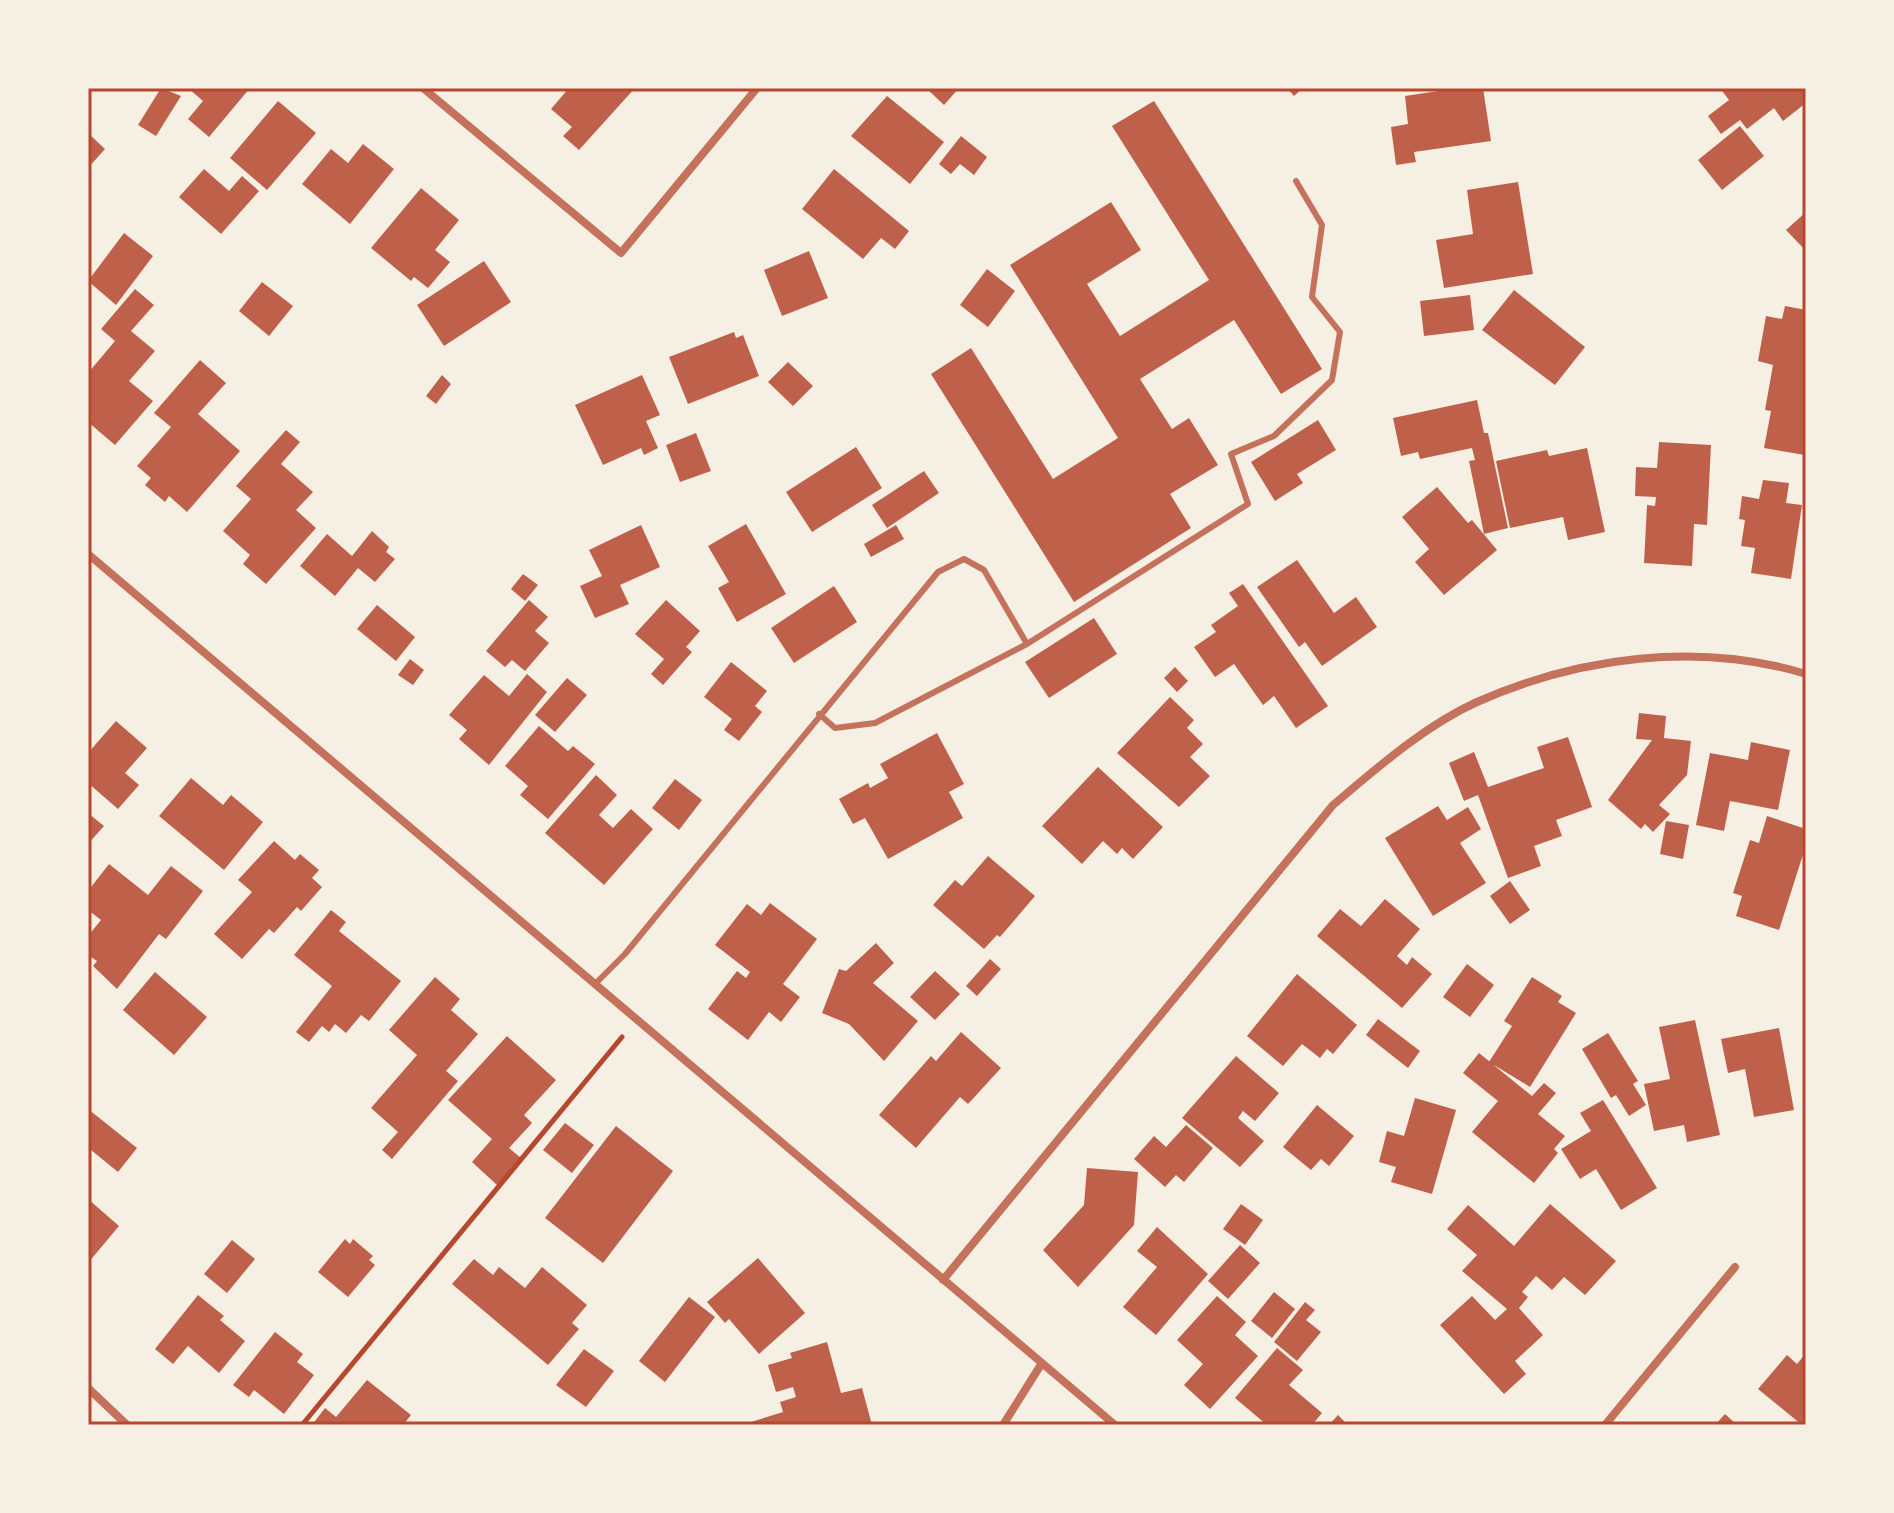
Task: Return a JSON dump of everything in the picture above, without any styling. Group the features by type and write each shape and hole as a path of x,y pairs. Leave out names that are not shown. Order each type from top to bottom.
{"street":[{"path":"423,88 621,253 757,88"},
{"path":"88,554 1115,1425"},
{"path":"943,1280 1323,816 1394,753 1475,703 1562,670 1639,659 1720,658 1806,674"},
{"path":"1605,1425 1735,1267"},
{"path":"1003,1425 1042,1363"},
{"path":"88,1388 127,1425"}],"lane":[{"path":"819,714 835,728 875,723 1027,644 1248,504 1231,454 1274,436 1332,380 1340,332 1312,297 1322,225 1296,181"},
{"path":"595,984 625,954 938,572 964,559 984,570 1027,644"}],"path":[{"path":"302,1425 637,1020"}],"building":[{"path":"161,88 181,96 156,136 138,125"},
{"path":"188,88 250,88 209,137 188,119 203,101"},
{"path":"569,88 635,88 579,150 563,136 572,127 551,109"},
{"path":"926,88 959,88 944,105"},
{"path":"1287,88 1303,88 1294,96"},
{"path":"1459,88 1483,88 1491,141 1414,152 1416,162 1396,165 1391,127 1408,124 1405,96"},
{"path":"1720,88 1806,88 1806,103 1783,121 1774,108 1747,129 1740,120 1721,134 1708,116 1729,100"},
{"path":"887,96 944,142 910,184 851,136"},
{"path":"278,101 316,133 267,190 230,158"},
{"path":"1154,101 1322,369 1281,394 1234,320 1140,379 1172,429 1189,418 1218,465 1170,494 1191,528 1074,602 931,374 971,348 1053,479 1118,438 1010,265 1111,202 1141,250 1087,284 1120,336 1209,280 1112,126"},
{"path":"1740,126 1764,156 1722,190 1698,160"},
{"path":"88,133 105,149 88,168"},
{"path":"961,136 987,157 974,175 960,164 951,174 939,164"},
{"path":"363,144 394,169 350,224 302,184 331,149 348,163"},
{"path":"204,169 229,191 242,176 259,191 221,234 179,197"},
{"path":"834,169 909,231 895,249 881,238 863,259 802,209"},
{"path":"1518,182 1533,274 1444,288 1436,240 1473,234 1467,190"},
{"path":"421,188 459,220 435,250 450,262 428,288 414,277 411,281 371,248"},
{"path":"1806,212 1806,251 1786,230"},
{"path":"124,233 153,256 116,305 88,281"},
{"path":"809,251 828,298 782,316 764,270"},
{"path":"484,261 511,302 444,346 417,305"},
{"path":"987,269 1015,291 988,327 960,305"},
{"path":"262,282 293,306 269,336 239,311"},
{"path":"135,289 154,305 131,331 155,351 129,381 153,401 115,445 88,422 92,418 88,414 88,373 115,341 101,329"},
{"path":"1514,290 1585,347 1555,385 1482,330"},
{"path":"1470,295 1474,330 1424,336 1420,301"},
{"path":"1785,306 1806,310 1805,455 1764,448 1771,411 1765,410 1773,365 1758,361 1766,316 1782,319"},
{"path":"734,332 736,338 743,335 759,376 688,404 669,357"},
{"path":"200,360 226,383 198,414 240,451 187,512 169,496 165,502 145,485 151,478 137,466 171,427 154,413"},
{"path":"788,362 813,386 793,406 768,382"},
{"path":"442,375 451,384 436,404 426,396"},
{"path":"642,375 660,415 646,421 658,448 644,455 641,448 603,465 575,405"},
{"path":"1477,400 1484,433 1488,433 1508,528 1484,534 1469,461 1475,460 1472,448 1420,459 1418,452 1401,456 1393,418"},
{"path":"1318,420 1336,450 1297,474 1303,483 1275,501 1251,462"},
{"path":"286,430 300,442 281,464 313,492 296,510 316,528 266,584 243,564 250,555 223,531 251,499 236,486"},
{"path":"696,433 711,471 680,482 666,445"},
{"path":"1659,442 1711,445 1707,525 1694,524 1692,566 1644,563 1647,505 1655,506 1656,497 1635,496 1636,467 1657,468"},
{"path":"856,447 882,488 812,532 786,492"},
{"path":"1587,448 1605,532 1568,540 1563,517 1510,528 1496,461 1547,450 1549,456"},
{"path":"924,471 939,493 887,528 872,505"},
{"path":"1763,480 1789,483 1786,503 1802,505 1791,579 1751,573 1755,548 1741,546 1745,520 1739,519 1742,496 1759,499"},
{"path":"1437,487 1468,523 1472,520 1497,550 1444,595 1415,562 1429,549 1402,517"},
{"path":"746,524 786,594 737,622 718,588 729,582 708,546"},
{"path":"641,525 660,567 620,585 629,604 595,618 580,586 602,576 589,550"},
{"path":"896,525 904,539 871,557 864,544"},
{"path":"372,531 389,547 386,552 395,559 375,582 358,568 335,596 300,566 327,534 352,556"},
{"path":"1297,560 1334,613 1356,597 1377,627 1322,666 1305,642 1299,647 1257,587"},
{"path":"523,574 538,585 525,601 511,589"},
{"path":"1243,584 1328,706 1296,728 1274,696 1263,705 1234,664 1215,677 1194,647 1216,632 1211,625 1238,606 1229,593"},
{"path":"834,586 857,622 794,663 771,628"},
{"path":"529,600 548,617 535,631 549,643 525,671 512,660 505,667 486,651"},
{"path":"666,600 700,631 686,647 692,652 663,685 651,674 664,659 635,634"},
{"path":"377,605 415,637 396,661 357,629"},
{"path":"1094,618 1117,654 1049,698 1025,662"},
{"path":"410,659 424,670 413,685 398,675"},
{"path":"731,662 767,691 755,706 762,712 739,741 724,730 732,719 704,697"},
{"path":"1175,667 1188,681 1177,692 1164,678"},
{"path":"527,674 547,692 489,765 459,739 467,730 449,715 484,675 509,696"},
{"path":"567,678 587,695 555,732 535,715"},
{"path":"1170,697 1194,720 1187,728 1203,744 1190,757 1210,776 1179,807 1117,753"},
{"path":"1639,713 1666,716 1664,738 1691,741 1687,775 1659,805 1670,814 1653,832 1645,824 1641,829 1608,800 1652,740 1636,739"},
{"path":"116,721 147,748 125,773 139,785 118,809 88,783 88,753"},
{"path":"539,726 568,751 573,746 595,764 548,819 520,795 528,786 505,766"},
{"path":"937,733 964,784 949,792 963,818 888,859 865,818 853,824 839,799 868,783 870,788 888,778 880,764"},
{"path":"1568,737 1592,807 1556,820 1562,836 1534,846 1541,866 1508,878 1478,795 1464,801 1449,763 1474,752 1488,787 1544,768 1537,747"},
{"path":"1751,742 1790,750 1778,810 1730,801 1724,831 1696,825 1710,753 1748,760"},
{"path":"1098,767 1163,827 1133,859 1122,848 1117,854 1103,841 1082,864 1042,826"},
{"path":"596,775 617,795 599,815 613,828 631,809 653,829 604,885 545,833"},
{"path":"191,778 223,805 231,795 263,822 224,870 159,816"},
{"path":"675,779 702,800 679,830 652,808"},
{"path":"1438,806 1447,820 1468,807 1481,829 1460,843 1486,883 1433,916 1385,838"},
{"path":"88,813 104,826 88,844"},
{"path":"1767,816 1803,828 1806,823 1806,845 1779,930 1736,916 1742,896 1733,893 1750,840 1759,843"},
{"path":"1666,821 1689,825 1683,859 1660,854"},
{"path":"274,841 295,860 300,854 319,870 312,878 322,887 301,911 297,907 274,933 269,929 242,959 214,934 252,892 238,880"},
{"path":"988,856 1035,896 1000,937 997,935 984,949 933,905 955,880 962,886"},
{"path":"109,864 148,895 171,866 203,891 166,939 159,934 117,989 93,966 97,961 88,955 88,936 101,920 88,910 88,891"},
{"path":"1510,881 1530,910 1510,924 1490,896"},
{"path":"1385,899 1420,929 1397,956 1407,965 1412,957 1432,974 1402,1008 1317,936 1340,909 1361,926"},
{"path":"770,903 817,939 783,984 800,997 781,1022 769,1012 748,1040 708,1009 737,971 746,978 750,972 715,945 747,904 761,915"},
{"path":"331,910 346,922 339,931 401,981 369,1021 361,1015 346,1033 335,1024 329,1032 322,1026 309,1042 296,1032 332,986 294,955"},
{"path":"876,943 894,963 873,983 918,1021 884,1061 849,1024 822,1013 839,969 846,971"},
{"path":"990,959 1001,969 977,996 966,986"},
{"path":"1467,964 1494,985 1470,1017 1443,997"},
{"path":"935,971 960,994 935,1020 910,997"},
{"path":"155,972 207,1017 174,1055 123,1010"},
{"path":"1297,974 1357,1025 1333,1054 1327,1049 1320,1058 1302,1044 1283,1066 1247,1036"},
{"path":"435,977 460,999 451,1010 478,1034 446,1071 458,1081 392,1159 382,1150 398,1132 371,1108 417,1055 389,1030"},
{"path":"1532,977 1562,996 1558,1002 1576,1013 1530,1087 1489,1062 1512,1026 1504,1021"},
{"path":"1378,1019 1420,1051 1408,1068 1366,1035"},
{"path":"1695,1020 1720,1135 1687,1142 1684,1125 1654,1131 1644,1084 1670,1079 1659,1027"},
{"path":"1779,1028 1794,1110 1754,1117 1745,1069 1728,1073 1721,1039"},
{"path":"961,1032 1001,1068 968,1104 960,1097 916,1148 879,1115 931,1056 936,1061"},
{"path":"1608,1033 1638,1081 1633,1084 1646,1105 1629,1116 1616,1095 1611,1098 1582,1049"},
{"path":"507,1036 556,1080 524,1115 532,1123 509,1148 521,1158 497,1185 472,1162 492,1139 448,1100"},
{"path":"1479,1053 1532,1096 1544,1083 1556,1093 1538,1114 1565,1136 1554,1149 1558,1153 1534,1183 1472,1132 1498,1101 1463,1073"},
{"path":"1236,1056 1279,1093 1255,1121 1243,1111 1238,1118 1264,1141 1240,1167 1182,1118"},
{"path":"1415,1098 1456,1110 1432,1194 1391,1182 1396,1167 1379,1162 1387,1131 1404,1136"},
{"path":"1603,1100 1657,1188 1621,1210 1596,1169 1580,1179 1561,1149 1591,1131 1580,1113"},
{"path":"1317,1105 1354,1136 1329,1166 1321,1159 1311,1170 1283,1147"},
{"path":"88,1109 137,1148 118,1172 91,1150 88,1153"},
{"path":"565,1123 594,1145 572,1173 543,1150"},
{"path":"1186,1125 1213,1148 1184,1182 1176,1175 1165,1187 1134,1159 1154,1136 1166,1147"},
{"path":"616,1126 673,1171 603,1263 545,1218"},
{"path":"1087,1168 1138,1172 1134,1225 1078,1287 1043,1250 1084,1205"},
{"path":"88,1199 119,1226 88,1263"},
{"path":"1241,1204 1263,1220 1245,1245 1223,1229"},
{"path":"1550,1204 1616,1261 1585,1295 1564,1277 1552,1290 1536,1276 1522,1292 1528,1297 1519,1308 1543,1335 1515,1361 1526,1374 1504,1394 1440,1325 1472,1296 1495,1320 1507,1309 1462,1271 1477,1255 1447,1229 1468,1205 1514,1246"},
{"path":"1157,1227 1208,1274 1156,1335 1123,1307 1157,1267 1137,1251"},
{"path":"345,1239 350,1244 353,1239 373,1256 369,1260 375,1265 348,1297 318,1272"},
{"path":"232,1240 255,1259 227,1293 204,1274"},
{"path":"1240,1245 1260,1263 1228,1299 1208,1281"},
{"path":"758,1258 805,1313 759,1354 729,1319 725,1323 707,1302"},
{"path":"474,1259 493,1275 499,1267 525,1288 542,1267 587,1305 572,1323 579,1329 548,1365 452,1284"},
{"path":"1274,1292 1295,1309 1272,1338 1251,1321"},
{"path":"198,1295 224,1316 220,1320 245,1341 219,1373 188,1346 173,1364 155,1349"},
{"path":"1217,1296 1246,1322 1235,1335 1258,1356 1210,1409 1184,1385 1203,1364 1177,1340"},
{"path":"689,1297 715,1317 665,1382 639,1361"},
{"path":"1305,1302 1315,1310 1306,1320 1321,1332 1297,1361 1274,1342"},
{"path":"275,1332 303,1354 297,1362 314,1375 284,1414 254,1390 249,1397 233,1385"},
{"path":"827,1342 841,1393 862,1388 872,1425 741,1425 783,1412 780,1402 796,1397 793,1387 776,1392 768,1365 792,1358 790,1353"},
{"path":"1277,1348 1303,1370 1289,1385 1322,1413 1312,1425 1267,1425 1235,1398"},
{"path":"584,1349 614,1371 586,1407 556,1385"},
{"path":"1806,1353 1806,1425 1802,1425 1758,1389 1787,1355 1797,1364"},
{"path":"367,1380 411,1415 403,1425 312,1425 325,1408 336,1417"},
{"path":"1725,1414 1737,1425 1715,1425"},
{"path":"1338,1415 1348,1425 1329,1425"}]}
